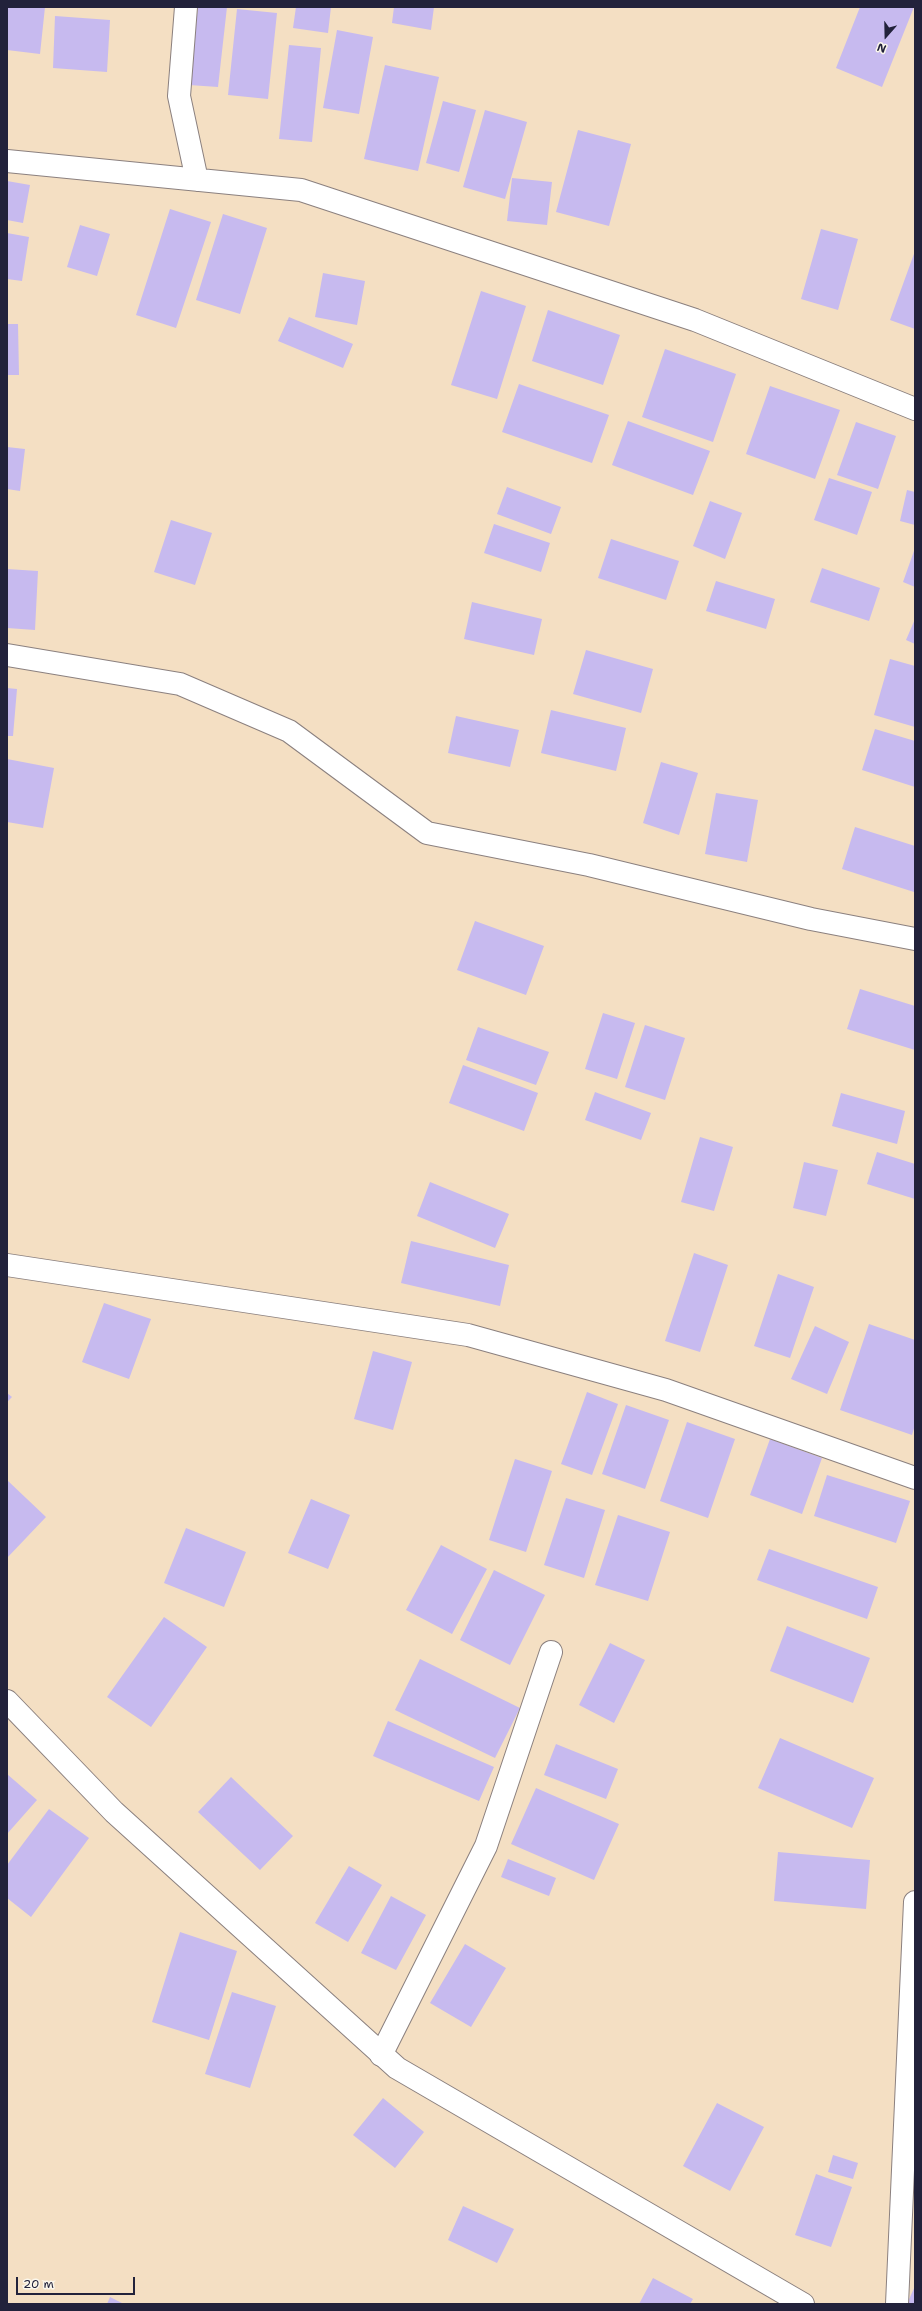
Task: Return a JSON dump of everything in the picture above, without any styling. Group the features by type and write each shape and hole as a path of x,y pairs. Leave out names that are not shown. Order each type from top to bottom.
{"street":[{"path":"186,7 179,96 197,180"},
{"path":"7,161 301,190 694,320 915,409"},
{"path":"7,655 180,684 288,730 427,833 589,865 811,919 915,938"},
{"path":"7,1265 468,1335 666,1390 915,1478"},
{"path":"381,2055 486,1846 551,1652"},
{"path":"7,1701 114,1812 397,2068 804,2304"},
{"path":"897,2304 915,1902"}],"building":[{"path":"7,7 45,7 40,54 7,50"},
{"path":"198,7 227,7 218,87 189,85"},
{"path":"296,7 331,7 328,33 293,28"},
{"path":"394,7 434,7 431,30 392,23"},
{"path":"860,7 914,7 882,87 836,68"},
{"path":"237,9 277,13 268,99 228,95"},
{"path":"55,16 110,20 107,72 53,68"},
{"path":"337,30 373,37 359,114 323,108"},
{"path":"289,45 321,48 312,142 279,139"},
{"path":"385,65 439,77 418,171 364,159"},
{"path":"443,101 476,110 459,172 426,163"},
{"path":"485,110 527,122 505,199 463,187"},
{"path":"578,130 631,144 609,226 556,212"},
{"path":"512,178 552,182 547,225 507,221"},
{"path":"7,181 30,185 23,223 7,220"},
{"path":"170,209 211,222 176,328 136,315"},
{"path":"223,214 267,228 240,314 196,300"},
{"path":"80,225 110,234 97,276 67,267"},
{"path":"821,229 858,239 838,310 801,299"},
{"path":"7,233 29,237 22,281 7,279"},
{"path":"915,251 915,329 890,320"},
{"path":"323,273 365,281 357,325 315,317"},
{"path":"481,291 526,306 497,399 451,385"},
{"path":"548,310 620,335 603,385 532,361"},
{"path":"289,317 353,344 343,368 278,341"},
{"path":"7,324 18,324 19,375 7,375"},
{"path":"665,349 736,374 713,442 642,417"},
{"path":"519,384 609,415 592,463 502,432"},
{"path":"770,386 840,410 815,479 746,454"},
{"path":"628,421 710,451 693,495 612,465"},
{"path":"856,422 896,436 878,489 837,475"},
{"path":"7,447 25,449 20,491 7,489"},
{"path":"829,478 872,492 857,535 814,520"},
{"path":"507,487 561,507 551,534 497,514"},
{"path":"907,490 915,492 915,525 900,521"},
{"path":"710,501 742,513 725,559 693,546"},
{"path":"171,520 212,533 195,585 154,572"},
{"path":"494,524 550,543 541,572 484,553"},
{"path":"611,539 679,561 666,600 598,578"},
{"path":"915,548 915,587 903,582"},
{"path":"822,568 880,588 869,621 810,602"},
{"path":"7,569 38,571 35,630 7,628"},
{"path":"716,581 775,599 766,629 706,611"},
{"path":"472,602 542,619 534,655 464,639"},
{"path":"915,619 915,644 906,640"},
{"path":"586,650 653,669 641,713 573,694"},
{"path":"890,659 915,666 915,727 874,715"},
{"path":"7,688 17,689 13,736 7,736"},
{"path":"551,710 626,728 616,771 541,753"},
{"path":"456,716 519,730 510,767 448,753"},
{"path":"875,729 915,741 915,787 862,770"},
{"path":"7,759 54,768 43,828 7,822"},
{"path":"661,762 698,773 679,835 643,823"},
{"path":"716,793 758,800 747,862 705,854"},
{"path":"855,827 915,846 914,892 842,869"},
{"path":"475,921 544,946 526,995 457,970"},
{"path":"860,989 915,1006 915,1050 847,1029"},
{"path":"603,1013 635,1023 617,1079 585,1069"},
{"path":"645,1025 685,1038 665,1100 625,1087"},
{"path":"478,1027 549,1052 536,1085 466,1060"},
{"path":"463,1065 538,1093 524,1131 449,1103"},
{"path":"595,1092 651,1113 641,1140 585,1120"},
{"path":"841,1093 905,1111 897,1144 832,1126"},
{"path":"700,1137 733,1147 714,1211 681,1202"},
{"path":"877,1152 915,1164 915,1199 867,1184"},
{"path":"804,1162 838,1170 826,1216 793,1208"},
{"path":"430,1182 509,1214 495,1248 417,1216"},
{"path":"411,1241 509,1265 500,1306 401,1283"},
{"path":"694,1253 728,1265 700,1352 665,1341"},
{"path":"778,1274 814,1287 790,1358 754,1346"},
{"path":"104,1303 151,1319 129,1379 82,1362"},
{"path":"869,1324 915,1340 915,1425 912,1435 840,1410"},
{"path":"815,1326 849,1342 827,1394 791,1379"},
{"path":"373,1351 412,1362 393,1430 354,1419"},
{"path":"587,1392 618,1404 592,1475 561,1464"},
{"path":"7,1393 12,1397 7,1402"},
{"path":"626,1405 669,1420 645,1489 602,1474"},
{"path":"687,1422 735,1439 708,1518 660,1501"},
{"path":"770,1439 822,1458 802,1514 750,1495"},
{"path":"515,1459 552,1471 526,1552 489,1540"},
{"path":"827,1475 910,1501 896,1543 814,1516"},
{"path":"7,1480 46,1517 7,1558"},
{"path":"566,1498 605,1510 584,1578 544,1565"},
{"path":"311,1499 350,1515 328,1569 288,1553"},
{"path":"618,1515 670,1532 648,1601 595,1585"},
{"path":"186,1528 246,1552 224,1607 164,1583"},
{"path":"441,1545 487,1569 452,1634 406,1610"},
{"path":"769,1549 878,1587 867,1619 757,1580"},
{"path":"494,1570 545,1595 510,1665 460,1640"},
{"path":"164,1617 207,1647 151,1727 107,1697"},
{"path":"787,1626 870,1658 853,1703 770,1671"},
{"path":"610,1643 645,1660 614,1723 579,1705"},
{"path":"420,1659 520,1708 495,1758 395,1710"},
{"path":"388,1721 494,1767 479,1801 373,1756"},
{"path":"780,1738 874,1778 852,1828 758,1788"},
{"path":"556,1744 618,1769 606,1799 544,1775"},
{"path":"7,1774 37,1800 7,1834"},
{"path":"231,1777 293,1836 260,1870 198,1812"},
{"path":"536,1788 619,1824 594,1880 511,1844"},
{"path":"49,1809 89,1838 31,1917 7,1898 7,1865"},
{"path":"778,1852 870,1860 866,1909 774,1901"},
{"path":"508,1859 556,1878 549,1896 501,1877"},
{"path":"349,1866 382,1885 348,1942 315,1923"},
{"path":"391,1896 426,1915 396,1970 361,1953"},
{"path":"180,1932 237,1951 209,2040 152,2022"},
{"path":"465,1944 506,1968 471,2027 430,2003"},
{"path":"232,1992 276,2006 250,2088 205,2074"},
{"path":"383,2098 424,2132 395,2168 353,2135"},
{"path":"717,2103 764,2127 730,2191 683,2166"},
{"path":"833,2155 858,2163 853,2179 828,2172"},
{"path":"816,2174 852,2187 831,2247 795,2235"},
{"path":"463,2206 514,2229 497,2263 448,2240"},
{"path":"653,2278 693,2299 690,2304 639,2304"},
{"path":"915,2286 915,2304 907,2304"},
{"path":"110,2297 124,2304 107,2304"}]}
